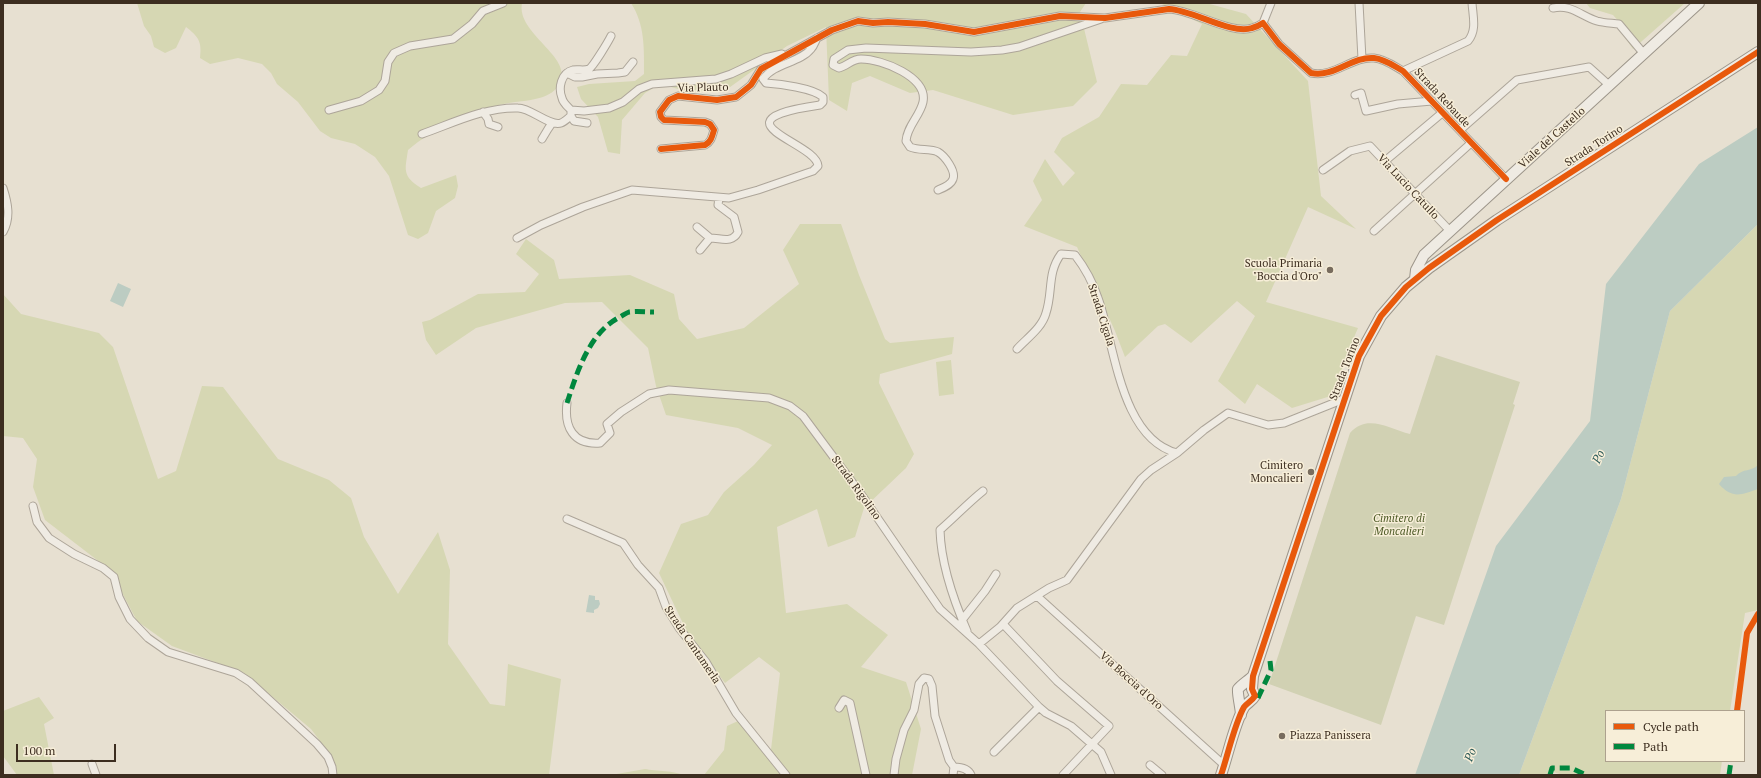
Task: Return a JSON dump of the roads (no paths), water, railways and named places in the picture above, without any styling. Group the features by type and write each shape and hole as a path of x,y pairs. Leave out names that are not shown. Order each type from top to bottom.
{"main road":[{"name":"Viale del Castello","path":"1415,279 1416,270 1424,255 1699,3"},
{"name":"Strada Torino","path":"1221,775 1245,705 1251,702 1254,696 1252,689 1253,676 1358,356 1381,316 1415,279 1497,220 1758,52"},
{"path":"1241,715 1241,703 1237,697 1238,689 1253,676"}],"street":[{"path":"329,110 361,101 379,90 385,81 388,62 394,53 410,46 453,40 472,24 483,11 503,3"},
{"path":"422,134 490,110 520,108 534,112 552,123 561,123 571,113 609,108 623,102 639,89 652,84 716,79 731,74 765,58 790,53 832,30 858,21 873,24 888,22 924,24 974,32 1060,16 1105,18 1169,9 1180,9 1219,24 1241,29 1251,29 1263,23 1271,3"},
{"path":"1359,3 1362,59"},
{"path":"1403,71 1468,41 1472,36 1474,28 1472,3"},
{"path":"1553,8 1565,7 1574,9 1586,17 1598,21 1619,24 1644,54"},
{"path":"938,190 950,184 953,180 954,176 946,160 937,152 910,148 906,141 908,132 922,107 924,95 920,85 900,71 880,63 868,60 857,60 839,68 834,64 833,61 835,58 848,50 866,48 971,52 1002,50 1019,47 1105,18"},
{"name":"Strada Rebaude","path":"1263,23 1278,44 1311,73 1318,75 1332,72 1362,59 1374,58 1387,62 1403,71 1506,179"},
{"path":"587,123 574,121 562,99 559,89 562,78 567,73 574,70 589,69 595,64 596,59 611,36"},
{"path":"517,238 541,225 621,192 632,190 719,198 734,197 810,173 818,167 818,162 814,156 777,133 770,127 770,121 779,114 797,108 820,104 823,102 823,97 818,93 809,90 766,83 763,80 772,71 806,54 813,47 817,38"},
{"name":"Via Plauto","path":"661,149 705,145 709,143 714,130 710,124 705,122 664,120 661,117 660,112 669,100 678,96 717,100 736,97 751,85 761,69 790,53"},
{"path":"567,73 575,77 582,77 597,74 625,72 633,62"},
{"path":"1460,130 1517,80 1590,67 1609,85"},
{"path":"1355,95 1361,93 1366,111 1398,104 1432,102"},
{"path":"483,112 488,118 489,124 498,127"},
{"path":"1385,161 1442,113"},
{"path":"542,139 552,123"},
{"path":"1374,232 1472,143"},
{"name":"Via Lucio Catullo","path":"1324,170 1350,151 1370,146 1450,231"},
{"path":"3,188 8,204 7,224 3,232"},
{"path":"696,227 710,238 728,240 734,237 738,232 734,217 718,205 719,198"},
{"path":"700,250 710,238"},
{"name":"Strada Cigala","path":"1017,349 1038,328 1046,314 1054,264 1061,254 1075,255 1084,267 1098,298 1121,380 1133,414 1152,440 1166,450 1177,453"},
{"name":"Strada Rigolino","path":"567,403 565,415 569,429 579,440 589,444 600,443 610,433 608,424 621,412 648,394 669,390 769,398 790,406 803,416 861,494 940,609 969,635 1039,707 1046,713 1071,726 1091,743 1100,752 1111,775"},
{"path":"978,644 1003,624 1017,608 1049,588 1068,580 1141,479 1151,470 1177,453 1228,412 1268,425 1284,423 1344,399"},
{"path":"969,635 962,620 949,582 940,543 940,530 983,491"},
{"path":"33,506 36,522 49,538 74,554 103,568 114,577 119,597 130,619 148,638 168,652 236,673 250,682 328,757 333,775"},
{"name":"Strada Cantamerla","path":"567,519 623,543 638,565 659,588 666,607 679,628 706,662 740,719 786,775"},
{"path":"962,620 985,591 996,574"},
{"name":"Via Boccia d'Oro","path":"1037,596 1224,765"},
{"path":"1003,624 1057,681 1109,726 1091,743 1063,775"},
{"path":"894,775 896,759 904,730 914,710 919,684 924,678 929,679 932,686 935,716 949,760 954,767 953,775"},
{"path":"839,708 844,700 850,703 863,769 866,775"},
{"path":"994,752 1039,707"},
{"path":"92,764 96,775"},
{"path":"1150,765 1162,775"},
{"path":"954,767 961,767 970,772 971,775"}],"water":[{"name":"Po","path":"1758,127 1758,224 1670,311 1621,499 1519,775 1415,775 1496,546 1590,421 1606,284 1699,164"},
{"path":"118,283 131,289 123,307 110,301"},
{"path":"1758,465 1758,489 1742,494 1733,494 1728,492 1719,484 1724,477 1736,476 1741,472 1753,469"},
{"path":"589,595 595,596 595,600 599,600 600,604 598,608 594,610 594,613 586,612"}],"place":[{"name":"Scuola Primaria \"Boccia d'Oro\"","path":"1330,270"},
{"name":"Cimitero Moncalieri","path":"1311,472"},
{"name":"Piazza Panissera","path":"1282,736"}],"park label":[{"name":"Cimitero di Moncalieri","path":"1399,525"}]}
